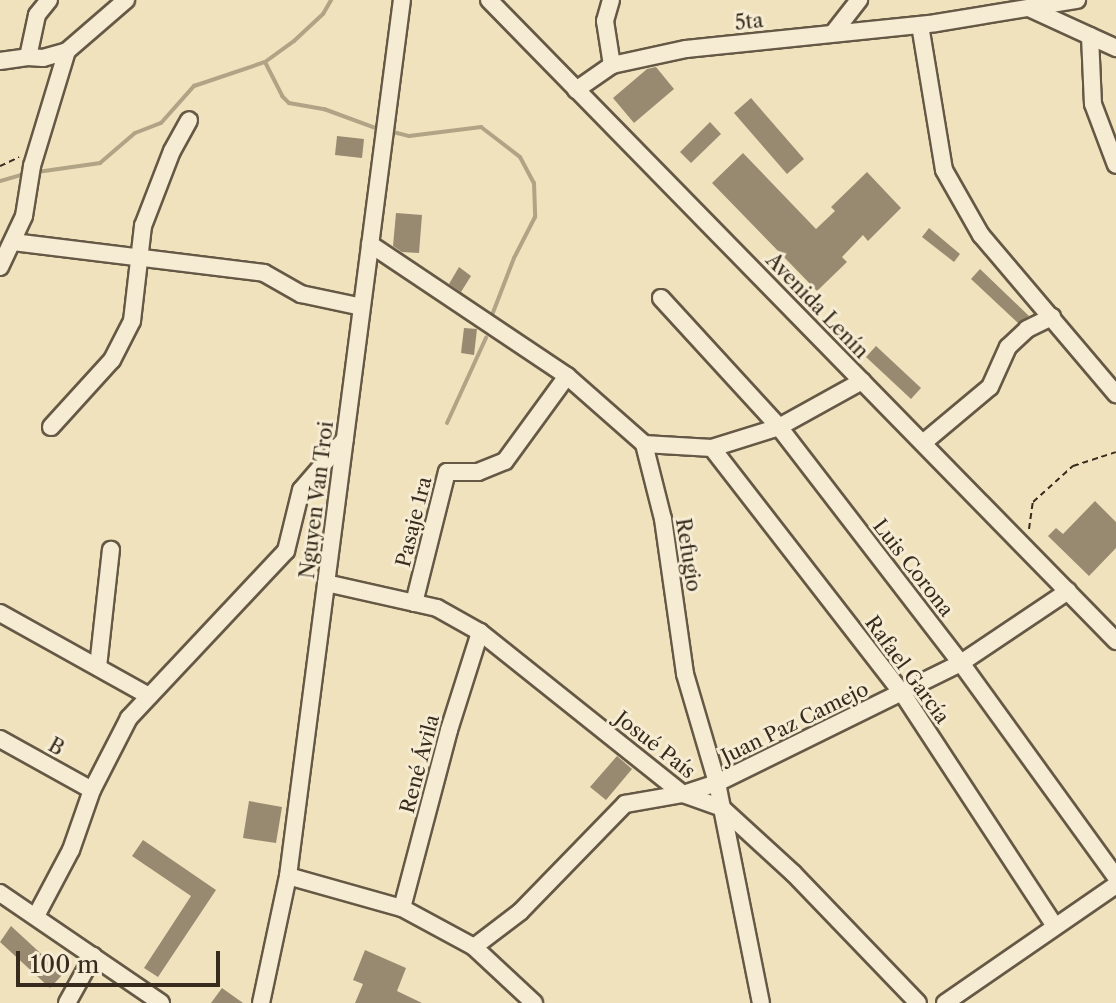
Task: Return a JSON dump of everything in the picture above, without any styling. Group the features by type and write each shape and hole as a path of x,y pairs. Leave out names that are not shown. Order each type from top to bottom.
{"street":[{"path":"28,57 37,15 49,0"},
{"path":"0,61 43,58 67,51 126,0"},
{"name":"Nguyen Van Troi","path":"261,1003 288,876 402,0"},
{"name":"Avenida Lenín","path":"489,0 1116,641"},
{"path":"611,0 605,21 612,65"},
{"path":"834,32 859,0"},
{"name":"5ta","path":"576,90 612,65 686,49 920,25 1077,0"},
{"path":"1031,9 1116,48"},
{"path":"920,25 944,170 981,235 1116,394"},
{"path":"1090,36 1093,104 1116,165"},
{"path":"0,267 13,242 31,188 32,166 67,51"},
{"path":"51,427 112,360 132,321 143,226 172,151 189,120"},
{"path":"13,242 264,273 301,294 362,307"},
{"path":"370,244 567,376 644,444 712,448 779,427 862,381"},
{"name":"Luis Corona","path":"661,298 779,427 961,663 1116,877"},
{"path":"923,443 990,387 1008,347 1027,329 1052,317"},
{"name":"Pasaje 1ra","path":"414,603 447,472 478,472 505,461 567,376"},
{"path":"36,916 71,850 92,790 129,718 286,551 301,490 345,439"},
{"name":"Refugio","path":"644,444 663,519 685,674 717,783 761,1003"},
{"name":"Rafael García","path":"712,448 903,694 1055,926"},
{"path":"98,667 111,550"},
{"name":"Josué País","path":"326,583 437,608 480,632 683,794 722,808 793,873 918,1003"},
{"name":"Juan Paz Camejo","path":"474,947 520,912 625,804 683,794 717,783 903,694 961,663 1068,591"},
{"path":"0,613 149,696"},
{"name":"René Ávila","path":"402,908 449,730 480,632"},
{"name":"B","path":"0,739 92,790"},
{"path":"288,876 402,908 474,947 534,1003"},
{"path":"945,1003 1116,885"},
{"path":"0,893 161,1003"},
{"path":"67,1003 93,956"}],"path":[{"path":"1026,549 1033,502 1073,466 1116,452"}],"building":[{"path":"656,67 674,89 634,123 613,98 647,69"},
{"path":"751,98 804,159 787,174 734,113"},
{"path":"710,122 721,134 691,163 680,152"},
{"path":"337,136 364,139 362,158 335,155"},
{"path":"743,153 816,229 835,211 831,207 867,172 901,208 868,241 863,235 842,257 847,262 817,291 712,183"},
{"path":"396,213 422,215 419,253 402,252 393,246"},
{"path":"929,228 960,254 954,262 922,237"},
{"path":"459,267 471,276 461,292 449,284"},
{"path":"980,269 1029,316 1018,323 971,279"},
{"path":"464,328 477,329 474,355 461,353"},
{"path":"876,346 921,388 911,399 866,357"},
{"path":"1095,501 1116,522 1116,548 1089,576 1048,536 1056,528 1063,534"},
{"path":"617,756 632,769 606,800 590,787"},
{"path":"249,801 282,807 276,843 243,838"},
{"path":"143,840 216,890 158,977 144,968 191,896 132,856"},
{"path":"11,926 63,974 50,988 0,942"},
{"path":"365,950 406,968 397,991 422,1003 355,1003 363,984 353,980"},
{"path":"222,988 243,1003 211,1003"}],"waterway":[{"path":"265,62 323,14 331,0"},
{"path":"37,172 100,163 135,133 161,123 194,86 265,62 282,96 289,103 324,109 381,130"},
{"path":"389,131 409,136 481,127 520,157 534,183 535,217 514,258 492,315"},
{"path":"0,181 24,174"},
{"path":"447,423 486,338"}]}
